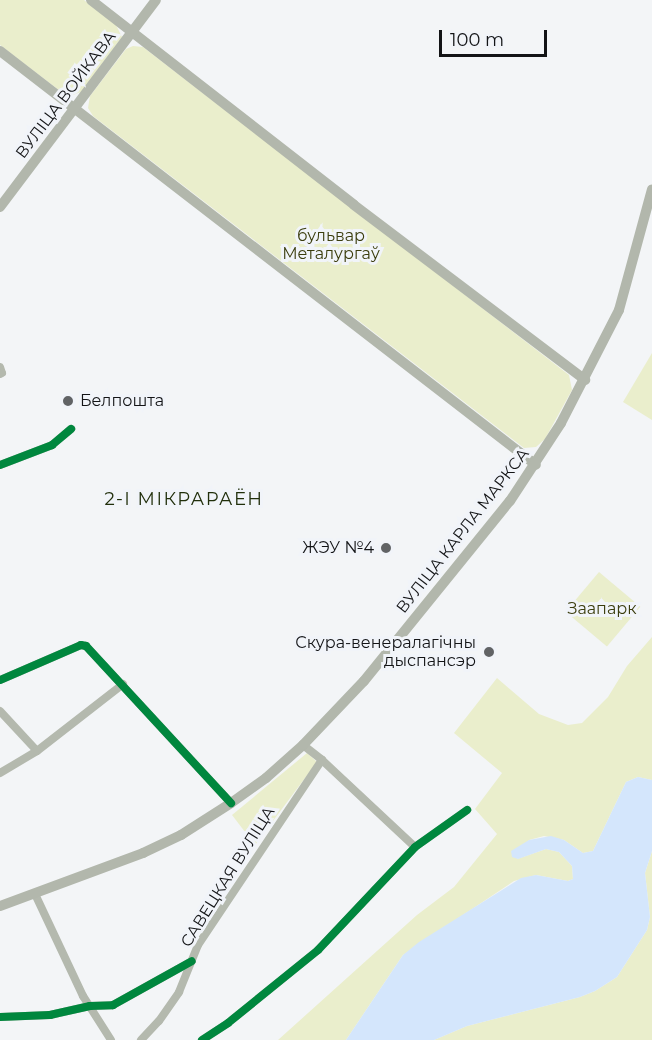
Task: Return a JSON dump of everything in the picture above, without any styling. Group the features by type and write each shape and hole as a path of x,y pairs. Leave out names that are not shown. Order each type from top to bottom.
{"main road":[{"path":"91,0 354,205 585,380"},
{"name":"ВУЛІЦА ВОЙКАВА","path":"0,207 156,0"},
{"path":"0,51 536,465"},
{"name":"ВУЛІЦА КАРЛА МАРКСА","path":"0,906 143,853 181,835 231,804 303,745 364,681 510,501 536,465 585,380 619,310 652,189"}],"street":[{"path":"0,367 2,372 0,374"},
{"path":"0,465 52,445 71,429"},
{"path":"0,680 81,645 90,649 231,804"},
{"path":"0,773 37,752 123,684"},
{"path":"0,711 37,752"},
{"path":"303,745 322,759 415,847"},
{"name":"САВЕЦКАЯ ВУЛІЦА","path":"141,1040 159,1021 179,992 205,935 322,759"},
{"path":"202,1040 238,1015 318,950 415,847 467,810"},
{"path":"35,894 90,1006 111,1040"},
{"path":"0,1017 50,1015 90,1006 113,1005 192,961"}],"green space":[{"path":"0,0 84,0 116,25 122,37 81,92 73,95 64,94 0,45"},
{"name":"бульвар Металургаў","path":"133,46 143,47 569,375 572,390 545,439 536,447 524,448 93,116 88,108 90,96 126,49"},
{"path":"652,353 652,420 623,402"},
{"name":"Заапарк","path":"599,572 640,607 607,647 566,612"},
{"path":"652,637 652,780 638,777 626,782 593,851 583,853 564,840 544,836 529,840 517,859 546,849 559,852 572,866 573,879 568,881 536,875 514,881 403,955 346,1040 278,1040 417,915 454,887 497,834 475,809 502,773 454,733 497,678 539,714 568,725 582,723 608,697 627,666"},
{"path":"307,753 317,762 255,845 232,815"},
{"path":"652,851 652,1040 434,1040 467,1026 580,997 595,991 617,977 647,930 650,917 645,873"}],"water":[{"path":"638,777 652,780 652,851 645,873 650,917 647,930 617,977 595,991 580,997 467,1026 434,1040 346,1040 403,955 419,942 521,878 536,875 568,881 573,879 572,866 559,852 546,849 518,859 512,857 511,851 529,840 551,836 564,840 583,853 593,851 626,782"}],"cycle path":[{"path":"0,465 52,445 71,429"},
{"path":"0,680 81,645 86,646 231,803"},
{"path":"202,1040 228,1023 318,950 415,847 467,810"},
{"path":"0,1017 50,1015 90,1006 113,1005 192,961"}],"place":[{"name":"Белпошта","path":"68,401"},
{"name":"ЖЭУ №4","path":"386,548"},
{"name":"Скура-венералагічны дыспансэр","path":"489,652"}],"district":[{"name":"2-І МІКРАРАЁН","path":"184,499"}]}
